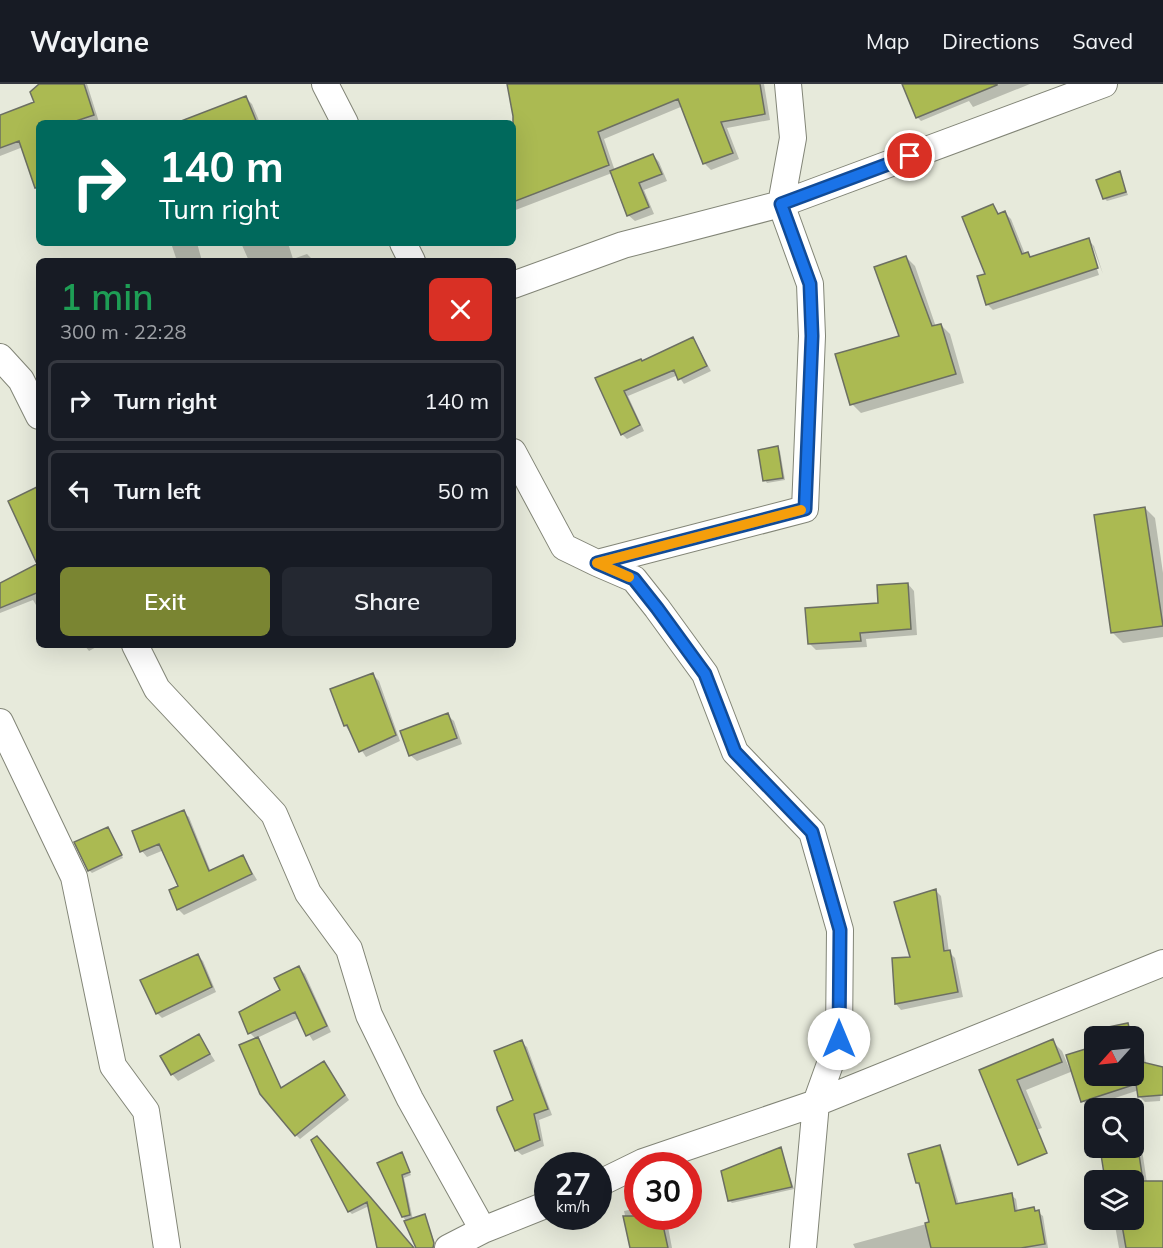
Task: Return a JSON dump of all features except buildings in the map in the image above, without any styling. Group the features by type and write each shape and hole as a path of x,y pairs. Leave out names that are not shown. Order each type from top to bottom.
{"street":[{"path":"326,84 344,120"},
{"path":"597,563 805,509 812,336 810,284 781,204 793,138 788,84"},
{"path":"516,284 623,245 781,204 1104,84"},
{"path":"0,357 30,383 36,405"},
{"path":"516,458 564,547 634,579 705,674 735,752 812,832 840,930 839,1039 816,1103 803,1248"},
{"path":"136,648 157,689 274,814 308,893 349,949 369,1015 410,1099 483,1230"},
{"path":"0,722 74,877 113,1066 146,1111 167,1248"},
{"path":"612,1177 643,1162 816,1103 1163,963"},
{"path":"448,1248 483,1230 534,1210"}],"slow traffic":[{"path":"629,577 597,563 801,510"}],"route":[{"path":"839,1039 840,930 812,832 735,752 705,674 634,579 597,563 805,509 812,336 810,284 781,204 910,156"}]}
